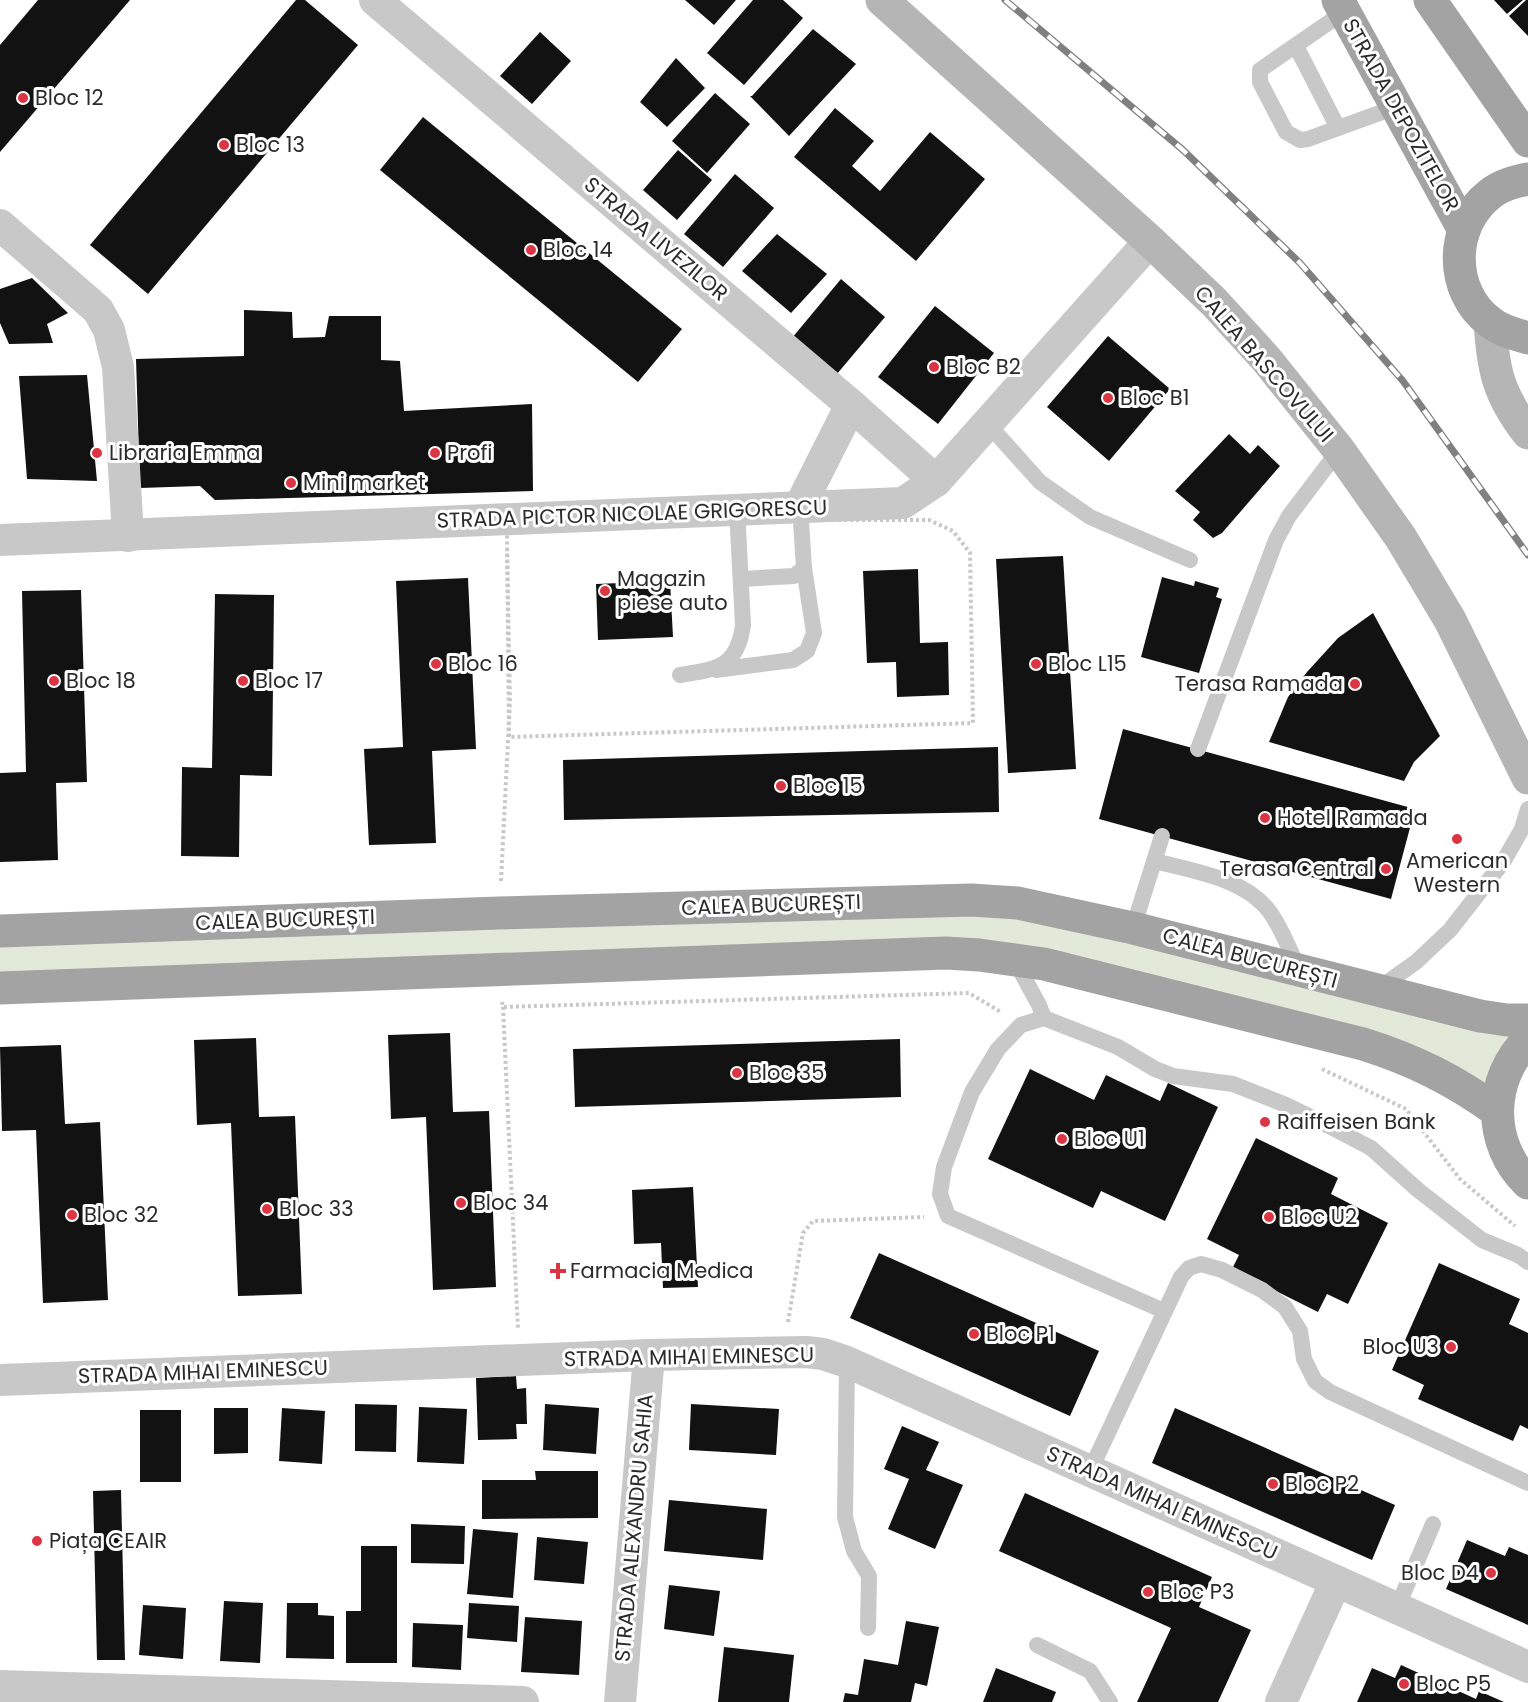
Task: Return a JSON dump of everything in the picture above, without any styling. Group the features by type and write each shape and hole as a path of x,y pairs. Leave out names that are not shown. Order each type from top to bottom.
{"main road":[{"path":"1430,0 1528,141"},
{"name":"STRADA DEPOZITELOR","path":"1341,6 1464,230"},
{"path":"1528,179 1510,183 1490,194 1474,210 1464,230 1458,255 1461,280 1472,303 1490,322 1509,333 1528,338"},
{"name":"CALEA BUCUREȘTI","path":"0,931 487,913 971,900 1018,903 1133,928 1480,1016 1528,1020"},
{"path":"0,987 946,953 1044,964 1391,1052 1437,1072 1497,1111"},
{"path":"1528,1040 1508,1067 1498,1095 1497,1111 1504,1147 1512,1163 1528,1183"}],"street":[{"name":"STRADA LIVEZILOR","path":"375,0 851,405 936,481"},
{"name":"CALEA BASCOVULUI","path":"882,0 1150,241 1214,302 1266,359 1340,450 1401,538 1450,620 1528,778"},
{"path":"0,225 98,310 109,330 118,367 128,536"},
{"name":"STRADA PICTOR NICOLAE GRIGORESCU","path":"0,540 903,503 936,481 1150,241"},
{"path":"1490,322 1492,359 1499,385 1506,402 1528,433"},
{"path":"800,506 851,405"},
{"name":"STRADA MIHAI EMINESCU","path":"0,1380 649,1355 783,1352 823,1354 847,1362 1528,1667"},
{"name":"STRADA ALEXANDRU SAHIA","path":"620,1702 649,1355"},
{"path":"1281,1702 1335,1581"},
{"path":"0,1686 523,1702"}],"lane":[{"path":"1341,6 1296,46 1260,70 1260,82 1286,132 1300,140 1396,107"},
{"path":"1296,46 1338,128"},
{"path":"987,423 1040,482 1090,517 1190,560"},
{"path":"1198,749 1276,540 1289,516 1340,450"},
{"path":"680,675 794,660 807,651 814,633 804,568 800,506"},
{"path":"716,670 729,660 740,643 743,625 737,509"},
{"path":"741,579 794,576 804,568"},
{"path":"1376,991 1416,962 1450,930 1503,862 1522,829 1528,808"},
{"path":"1133,928 1162,836"},
{"path":"1155,861 1219,879 1238,886 1256,898 1269,912 1299,971"},
{"path":"1014,959 1044,1018"},
{"path":"1164,1311 948,1216 940,1194 944,1167 972,1092 998,1049 1021,1025 1044,1018 1118,1047 1155,1069 1173,1076 1233,1084 1329,1126 1371,1148 1418,1190 1482,1240 1518,1255 1528,1262"},
{"path":"1090,1471 1181,1277 1189,1268 1201,1264 1222,1270 1262,1290 1285,1307 1300,1331 1304,1359 1315,1381 1330,1392 1528,1484"},
{"path":"847,1362 845,1517 855,1551 869,1576 868,1628"},
{"path":"1397,1608 1433,1524"},
{"path":"1037,1645 1090,1671 1110,1702"}],"path":[{"path":"503,1007 520,1360"},
{"path":"783,1352 802,1233 813,1221 948,1216"}],"green space":[{"path":"971,900 1528,1020 1502,1081 1466,1089 1044,964 0,988 0,931"}],"building":[{"name":"Bloc 12","path":"38,0 130,0 0,152 0,45"},
{"name":"Bloc 13","path":"296,0 305,0 358,45 148,294 90,245"},
{"path":"685,0 736,0 714,25"},
{"path":"753,0 783,0 803,18 744,85 707,53"},
{"path":"1494,0 1523,0 1507,14"},
{"path":"1528,0 1528,36 1509,16"},
{"path":"813,29 856,64 789,136 750,96"},
{"path":"540,32 571,61 532,104 500,76"},
{"path":"676,58 705,88 667,127 640,102"},
{"path":"715,93 750,124 707,173 672,141"},
{"path":"835,108 874,141 852,166 880,191 930,132 985,179 916,261 794,157"},
{"name":"Bloc 14","path":"423,117 682,329 638,382 380,170"},
{"path":"678,150 712,180 677,220 643,190"},
{"path":"735,174 774,208 723,267 684,234"},
{"path":"777,234 827,274 791,313 742,271"},
{"path":"32,278 68,313 47,324 53,343 9,344 0,323 0,289"},
{"path":"841,279 885,317 831,381 787,344"},
{"name":"Bloc B2","path":"935,306 994,353 938,424 878,377"},
{"path":"244,310 292,312 293,338 325,337 329,316 381,316 381,360 400,361 404,411 532,404 533,491 215,500 200,486 140,488 136,359 244,356"},
{"name":"Bloc B1","path":"1108,336 1170,389 1109,461 1047,407"},
{"path":"87,375 97,481 27,479 19,376"},
{"path":"1229,434 1250,454 1258,445 1280,466 1222,533 1213,538 1193,520 1200,512 1175,491"},
{"name":"Bloc L15","path":"1063,556 1076,769 1008,773 996,559"},
{"path":"918,569 920,643 948,642 949,695 897,697 896,662 867,663 863,571"},
{"path":"1162,577 1194,586 1195,581 1219,588 1216,597 1222,599 1199,673 1141,657"},
{"name":"Bloc 16","path":"468,578 476,749 432,751 436,843 369,845 364,749 403,747 396,581"},
{"path":"670,581 673,637 598,640 596,584"},
{"name":"Bloc 18","path":"81,590 87,782 56,783 58,860 0,862 0,773 26,772 22,591"},
{"name":"Bloc 17","path":"215,594 274,595 272,776 240,775 239,857 181,856 182,767 212,768"},
{"name":"Terasa Ramada","path":"1373,613 1440,736 1414,762 1404,781 1269,742 1288,697 1307,672 1338,638"},
{"name":"Hotel Ramada","path":"1123,729 1415,809 1391,899 1099,819"},
{"name":"Bloc 15","path":"998,747 999,812 564,820 563,760"},
{"name":"Bloc 34","path":"450,1033 453,1112 489,1111 496,1287 433,1290 426,1117 391,1119 388,1035"},
{"name":"Bloc 33","path":"256,1038 259,1117 295,1116 302,1294 238,1296 231,1123 197,1125 194,1040"},
{"name":"Bloc 35","path":"900,1039 901,1097 575,1107 573,1049"},
{"name":"Bloc 32","path":"61,1045 65,1124 100,1122 108,1300 43,1303 36,1130 2,1131 0,1047"},
{"path":"1030,1069 1094,1100 1106,1075 1160,1101 1168,1083 1218,1107 1165,1221 1101,1191 1093,1208 988,1159"},
{"path":"1256,1138 1338,1178 1331,1194 1388,1223 1348,1304 1327,1294 1318,1312 1232,1269 1239,1255 1207,1239"},
{"path":"693,1187 698,1287 663,1288 661,1243 634,1244 632,1190"},
{"name":"Bloc P1","path":"879,1253 1099,1351 1070,1416 850,1318"},
{"name":"Bloc U3","path":"1439,1263 1520,1299 1509,1324 1528,1333 1528,1429 1520,1425 1513,1441 1418,1399 1424,1385 1392,1370"},
{"path":"516,1376 517,1389 526,1388 527,1424 516,1424 517,1439 478,1440 476,1378"},
{"path":"355,1404 397,1405 396,1452 355,1451"},
{"path":"545,1404 599,1408 596,1454 543,1450"},
{"path":"691,1404 779,1409 776,1455 689,1450"},
{"path":"419,1407 467,1409 464,1464 417,1462"},
{"path":"214,1408 248,1408 248,1453 214,1454"},
{"path":"282,1408 325,1411 322,1464 279,1461"},
{"name":"Bloc P2","path":"1175,1408 1395,1505 1372,1560 1152,1463"},
{"path":"140,1410 181,1410 181,1482 140,1482"},
{"path":"902,1426 939,1442 926,1470 963,1485 935,1549 888,1529 909,1479 884,1469"},
{"path":"535,1471 598,1471 598,1518 482,1519 482,1480 536,1480"},
{"path":"121,1490 125,1660 97,1660 93,1491"},
{"name":"Bloc P3","path":"1025,1493 1212,1577 1199,1607 1251,1630 1218,1702 1137,1702 1171,1628 999,1551"},
{"path":"669,1500 767,1509 763,1560 664,1551"},
{"path":"411,1524 465,1526 464,1564 411,1563"},
{"path":"473,1529 518,1533 513,1598 467,1594"},
{"path":"537,1537 588,1542 584,1584 534,1580"},
{"name":"Bloc D4","path":"1467,1540 1505,1556 1509,1547 1528,1555 1528,1625 1446,1589"},
{"path":"361,1546 397,1546 397,1663 346,1663 346,1611 361,1611"},
{"path":"669,1585 720,1591 714,1636 664,1629"},
{"path":"224,1601 263,1603 260,1663 220,1661"},
{"path":"287,1603 318,1603 318,1615 334,1616 334,1659 286,1658"},
{"path":"469,1603 519,1606 517,1642 467,1638"},
{"path":"143,1605 186,1608 183,1659 139,1655"},
{"path":"525,1617 582,1621 579,1675 521,1672"},
{"path":"906,1621 939,1627 927,1686 915,1683 911,1702 843,1702 845,1693 858,1695 864,1659 898,1665"},
{"path":"413,1623 463,1625 461,1670 412,1667"},
{"path":"724,1647 794,1655 789,1702 718,1702"},
{"name":"Bloc P5","path":"1401,1665 1476,1699 1479,1691 1504,1702 1357,1702 1372,1668 1395,1678"},
{"path":"996,1668 1056,1692 1052,1702 983,1702"}],"railway":[{"path":"1005,0 1183,150 1300,263 1403,381 1528,555"}],"place":[{"name":"Bloc 12","path":"23,98"},
{"name":"Bloc 13","path":"224,145"},
{"name":"Bloc 14","path":"531,250"},
{"name":"Bloc B2","path":"934,367"},
{"name":"Bloc B1","path":"1108,398"},
{"name":"Libraria Emma","path":"97,453"},
{"name":"Profi","path":"435,453"},
{"name":"Mini market","path":"291,483"},
{"name":"Magazin piese auto","path":"605,591"},
{"name":"Bloc 16","path":"436,664"},
{"name":"Bloc L15","path":"1036,664"},
{"name":"Bloc 18","path":"54,681"},
{"name":"Bloc 17","path":"243,681"},
{"name":"Terasa Ramada","path":"1355,684"},
{"name":"Bloc 15","path":"781,786"},
{"name":"Hotel Ramada","path":"1265,818"},
{"name":"American Western","path":"1457,839"},
{"name":"Terasa Central","path":"1386,869"},
{"name":"Bloc 35","path":"737,1073"},
{"name":"Raiffeisen Bank","path":"1265,1122"},
{"name":"Bloc U1","path":"1062,1139"},
{"name":"Bloc 34","path":"461,1203"},
{"name":"Bloc 33","path":"267,1209"},
{"name":"Bloc 32","path":"72,1215"},
{"name":"Bloc U2","path":"1269,1217"},
{"name":"Farmacia Medica","path":"558,1271"},
{"name":"Bloc P1","path":"974,1334"},
{"name":"Bloc U3","path":"1451,1347"},
{"name":"Bloc P2","path":"1273,1484"},
{"name":"Piața CEAIR","path":"37,1541"},
{"name":"Bloc D4","path":"1491,1573"},
{"name":"Bloc P3","path":"1148,1592"},
{"name":"Bloc P5","path":"1404,1684"}]}
